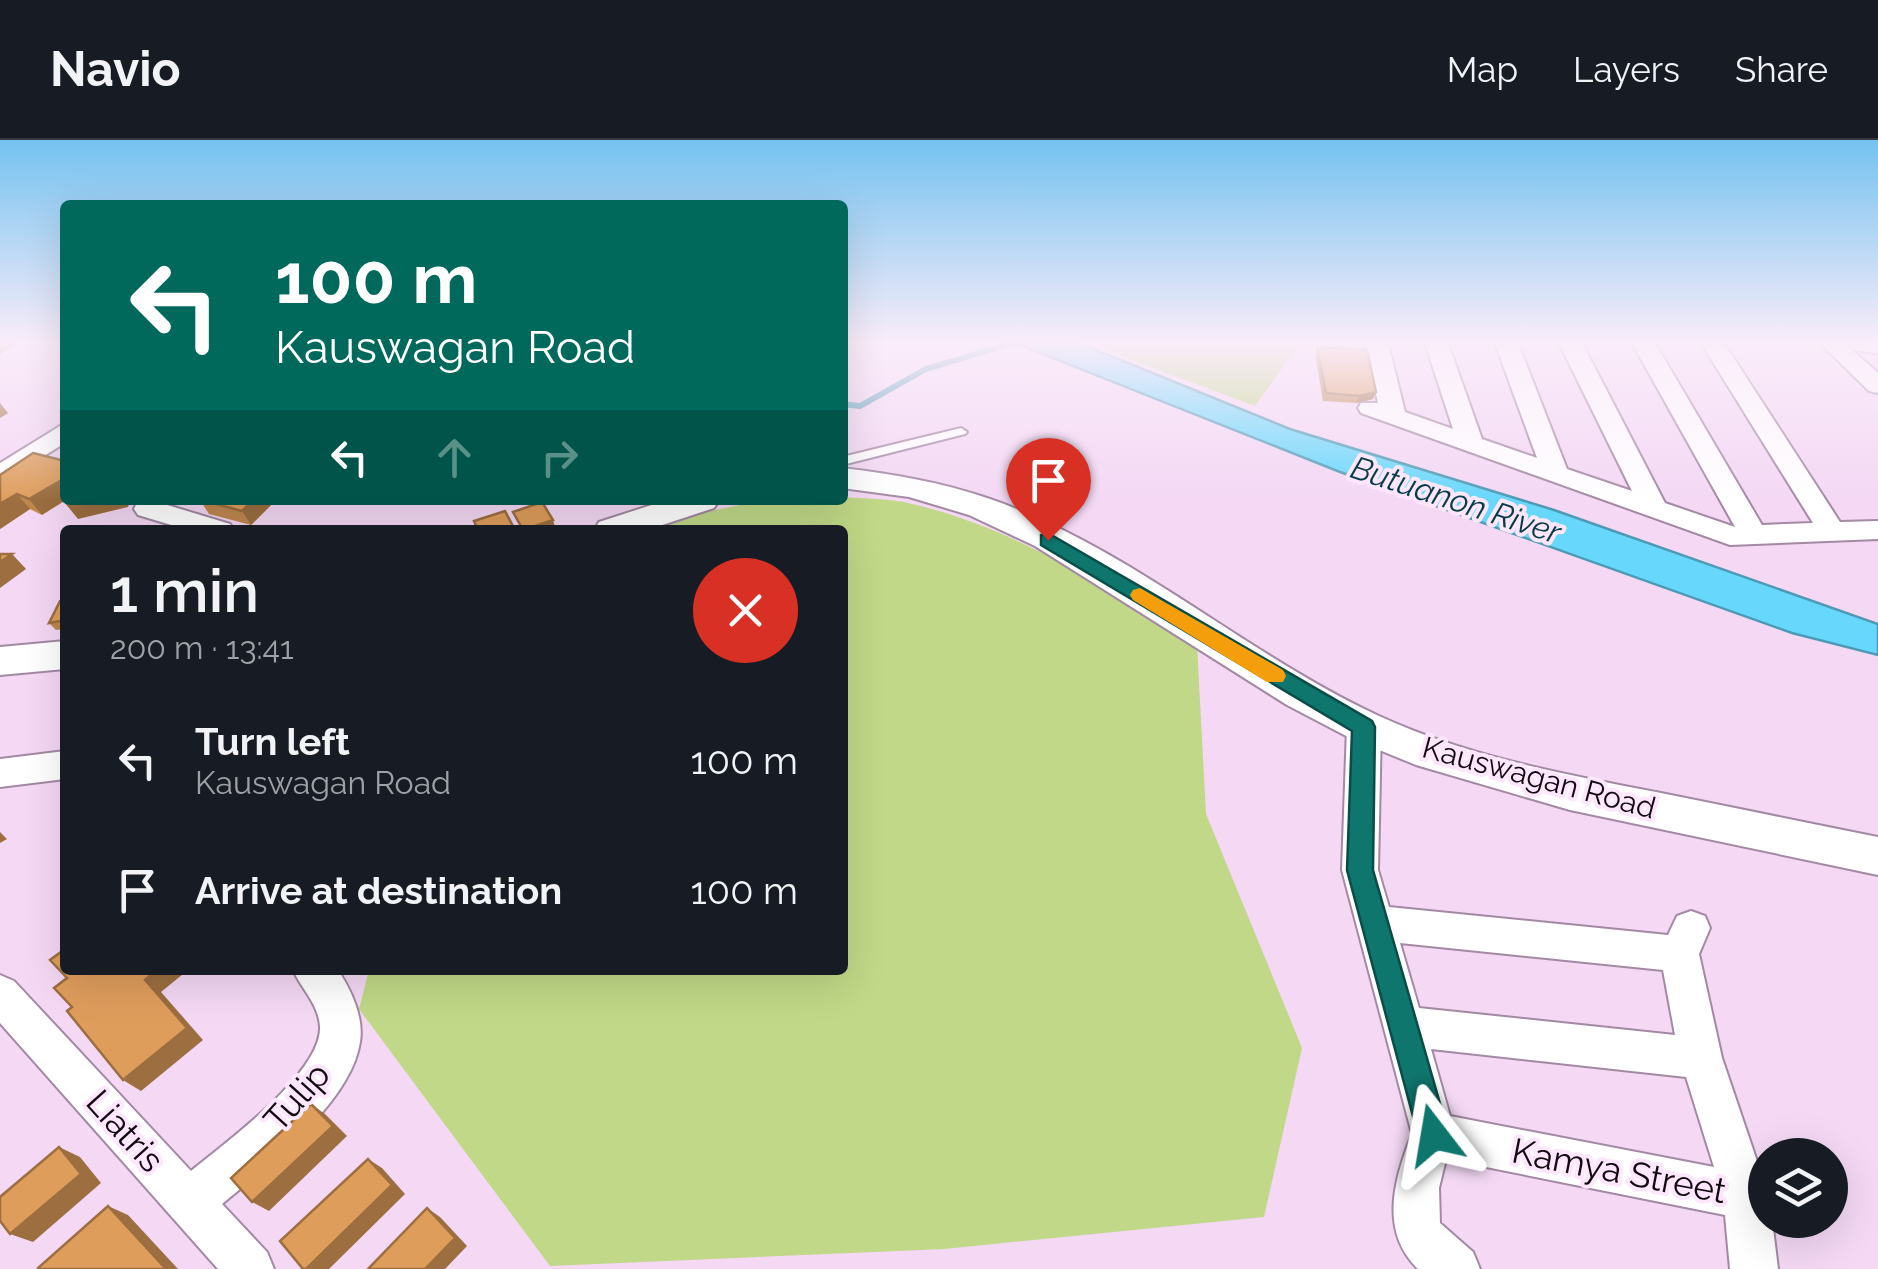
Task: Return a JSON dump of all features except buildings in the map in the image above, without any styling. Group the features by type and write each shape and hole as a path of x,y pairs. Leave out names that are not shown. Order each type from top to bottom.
{"street":[{"path":"1381,396 1382,412 1730,536 1878,530"},
{"path":"1454,396 1471,445"},
{"path":"1526,396 1556,474"},
{"path":"1597,396 1654,509"},
{"path":"1673,396 1754,536"},
{"path":"1745,396 1832,532"},
{"path":"0,475 60,435"},
{"name":"Kauswagan Road","path":"848,479 915,486 1015,520 1364,727 1438,754 1572,792 1878,856"},
{"path":"150,505 206,525"},
{"path":"626,525 687,505"},
{"path":"0,661 60,655"},
{"path":"1364,727 1360,870 1434,1135 1420,1165 1416,1204 1440,1255"},
{"path":"0,773 60,766"},
{"path":"1375,923 1685,941 1701,1058 1746,1196 1754,1269"},
{"name":"Tulip","path":"190,1202 302,1098 334,1059 341,1024 336,1004 317,975"},
{"name":"Liatris","path":"0,994 250,1269"},
{"path":"1406,1026 1701,1058"},
{"name":"Kamya Street","path":"1434,1135 1746,1196"}],"lane":[{"path":"848,460 961,432"}],"green space":[{"path":"1227,396 1262,396 1255,406"},
{"path":"848,497 904,502 951,515 1025,544 1197,645 1206,814 1302,1048 1264,1217 944,1249 550,1266 359,1009 368,975 848,975 848,525 668,525 740,505 848,505"}],"water":[{"name":"Butuanon River","path":"1148,396 1208,396 1290,429 1554,510 1878,624 1878,655 1792,633 1340,472"}],"waterway":[{"path":"848,405 860,406 878,396"}],"slow traffic":[{"path":"1140,595 1275,676"}],"route":[{"path":"1048,540 1364,727 1360,870 1434,1135"}]}
